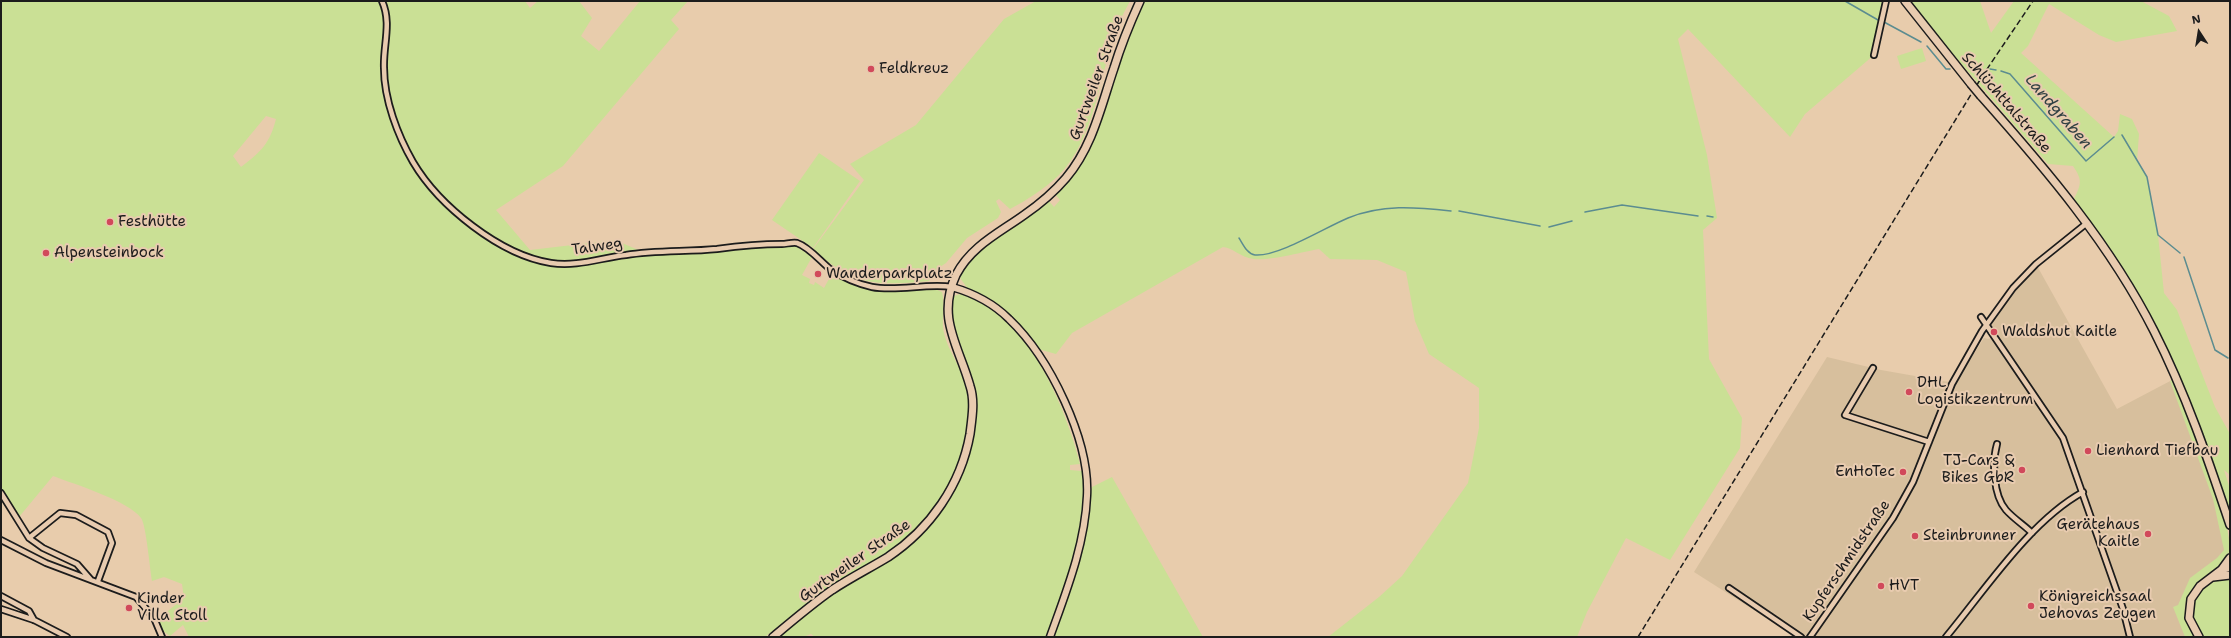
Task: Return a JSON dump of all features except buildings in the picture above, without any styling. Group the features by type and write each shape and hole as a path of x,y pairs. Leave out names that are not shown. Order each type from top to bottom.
{"main road":[{"name":"Gurtweiler Straße","path":"773,637 832,590 909,542 925,526 953,485 963,463 968,443 973,407 971,389 950,331 948,306 952,287 961,266 969,255 984,242 1025,215 1050,195 1067,177 1081,157 1093,134 1120,48 1140,1"},
{"name":"Schlüchttalstraße","path":"1905,1 1981,96 2043,166 2087,223 2139,303 2177,378 2198,430 2230,525"},
{"path":"2199,637 2189,618 2191,599 2200,586 2221,570 2230,558"},
{"path":"2221,570 2230,566"},
{"path":"2213,577 2230,576"}],"street":[{"name":"Talweg","path":"382,1 388,22 384,69 386,88 397,128 412,161 430,187 447,206 489,236 520,255 552,263 586,263 626,255 797,243 837,272 873,287 933,285 952,287"},
{"path":"1874,55 1886,1"},
{"name":"Kupferschmidstraße","path":"1810,637 1893,518 1913,482 1952,384 1987,325 2013,288 2036,264 2087,223"},
{"path":"952,287 978,296 1010,320 1026,339 1055,384 1076,431 1088,485 1086,517 1075,565 1050,637"},
{"path":"1982,317 2063,438 2123,609 2130,637"},
{"path":"1873,368 1845,415 1929,442"},
{"path":"1997,444 1993,457 2002,503 2007,511 2032,533"},
{"path":"1946,637 2032,533 2059,509 2083,492"},
{"path":"1,493 29,538 43,548 77,564 91,580"},
{"path":"29,538 60,512 76,515 108,532 112,543 98,582"},
{"path":"1,540 46,564 129,593 142,602 154,618 162,637"},
{"path":"1729,588 1801,637"},
{"path":"1,596 29,611 34,620"},
{"path":"1,609 34,620 67,637"}],"shaded area":[{"path":"2036,264 2117,409 2174,379 2229,538 2229,551 2214,572 2195,587 2189,597 2186,607 2186,617 2195,637 1796,637 1694,572 1827,357 1881,370 1949,382 1959,377 1984,338 1989,339 1995,334 1991,327 1991,321 2013,288"}],"green space":[{"path":"1,1 525,1 530,8 538,1 579,1 592,18 581,36 599,51 640,1 688,1 671,20 679,29 563,166 496,210 530,250 615,240 643,252 747,244 747,248 796,246 812,257 802,275 810,279 809,283 814,285 815,282 824,288 830,277 834,279 837,275 873,290 931,287 942,292 943,326 945,337 963,378 967,393 968,417 966,440 959,463 949,485 921,524 904,541 885,555 843,578 805,605 765,637 189,637 183,625 170,636 163,631 158,619 184,598 182,584 164,577 152,581 145,529 141,518 135,512 113,499 53,476 19,517 1,489","holes":["266,116 276,119 268,141 254,157 241,167 233,156"]},
{"path":"1036,1 1130,1 1121,19 1112,44 1089,125 1081,144 1071,161 1058,176 1047,185 1010,209 999,199 996,201 1001,212 998,218 967,238 946,263 934,271 929,281 911,283 880,283 866,281 854,277 827,261 813,249 864,180 850,164 916,125 1004,19"},
{"path":"1143,1 1886,1 1874,55 1805,114 1790,137 1688,29 1678,39 1707,155 1717,218 1703,230 1709,359 1742,418 1740,448 1670,560 1626,538 1587,612 1577,637 1328,637 1379,597 1402,576 1468,483 1479,428 1479,388 1429,354 1415,321 1406,272 1377,260 1330,259 1319,249 1277,258 1254,259 1240,255 1223,247 1072,333 1056,354 1038,349 1012,318 998,305 979,293 968,289 960,278 965,268 986,246 1049,201 1054,207 1060,200 1055,194 1084,158 1096,134 1129,29"},
{"path":"1907,1 1980,1 1991,33 2014,1 2141,1 2169,16 2177,31 2116,42 2099,35 2049,4 2028,46 2021,53 2114,137 2118,131 2120,114 2132,119 2139,134 2137,161 2147,177 2158,235 2164,293 2177,310 2215,407 2230,434 2230,475 2224,470 2230,489 2230,516 2193,410 2168,353 2131,285 2074,199 2078,190 2080,179 2073,166 2048,164"},
{"path":"1922,48 1926,61 1901,69 1897,56"},
{"path":"819,153 860,181 813,248 772,220"},
{"path":"960,294 967,295 985,304 1003,318 1019,334 1033,354 1057,397 1074,443 1080,464 1070,465 1070,470 1082,471 1084,492 1083,513 1079,534 1068,576 1047,637 815,637 811,634 803,637 777,637 833,591 911,543 928,528 955,485 975,407 950,318 951,305 954,296"},
{"path":"2174,379 2196,432 2210,473 2225,519 2229,544 2229,552 2224,562 2189,595 2185,606 2186,619 2195,637 2185,637 2173,607 2178,605 2190,578 2217,558 2224,550 2213,499 2170,381"},
{"path":"1112,477 1203,637 1052,637 1063,608 1092,487"},
{"path":"2230,578 2230,637 2203,637 2193,616 2195,598 2200,591 2208,585"}],"waterway":[{"name":"Landgraben","path":"1845,1 1878,20"},
{"name":"Landgraben","path":"1884,22 1921,42"},
{"name":"Landgraben","path":"1927,46 1946,69 1950,69"},
{"name":"Landgraben","path":"1990,69 1996,70"},
{"name":"Landgraben","path":"2001,71 2010,74 2086,161 2114,137"},
{"name":"Landgraben","path":"2122,135 2147,177 2158,235 2180,253"},
{"path":"1585,212 1622,205 1698,216"},
{"path":"1239,238 1250,253 1255,255 1265,254 1289,247 1348,218 1373,210 1424,208 1451,211"},
{"path":"1459,211 1540,226"},
{"path":"1707,216 1713,217"},
{"path":"1549,227 1572,221"},
{"name":"Landgraben","path":"2184,257 2215,350 2228,358"}],"railway":[{"path":"1638,637 1983,75 2033,1"}],"place":[{"name":"Feldkreuz","path":"871,69"},
{"name":"Festhütte","path":"110,222"},
{"name":"Alpensteinbock","path":"46,253"},
{"name":"Wanderparkplatz","path":"818,274"},
{"name":"Waldshut Kaitle","path":"1994,332"},
{"name":"DHL Logistikzentrum","path":"1909,392"},
{"name":"Lienhard Tiefbau","path":"2088,451"},
{"name":"TJ-Cars & Bikes GbR","path":"2022,470"},
{"name":"EnHoTec","path":"1903,472"},
{"name":"Gerätehaus Kaitle","path":"2148,534"},
{"name":"Steinbrunner","path":"1915,536"},
{"name":"HVT","path":"1881,586"},
{"name":"Königreichssaal Jehovas Zeugen","path":"2031,606"},
{"name":"Kinder Villa Stoll","path":"129,608"}]}
